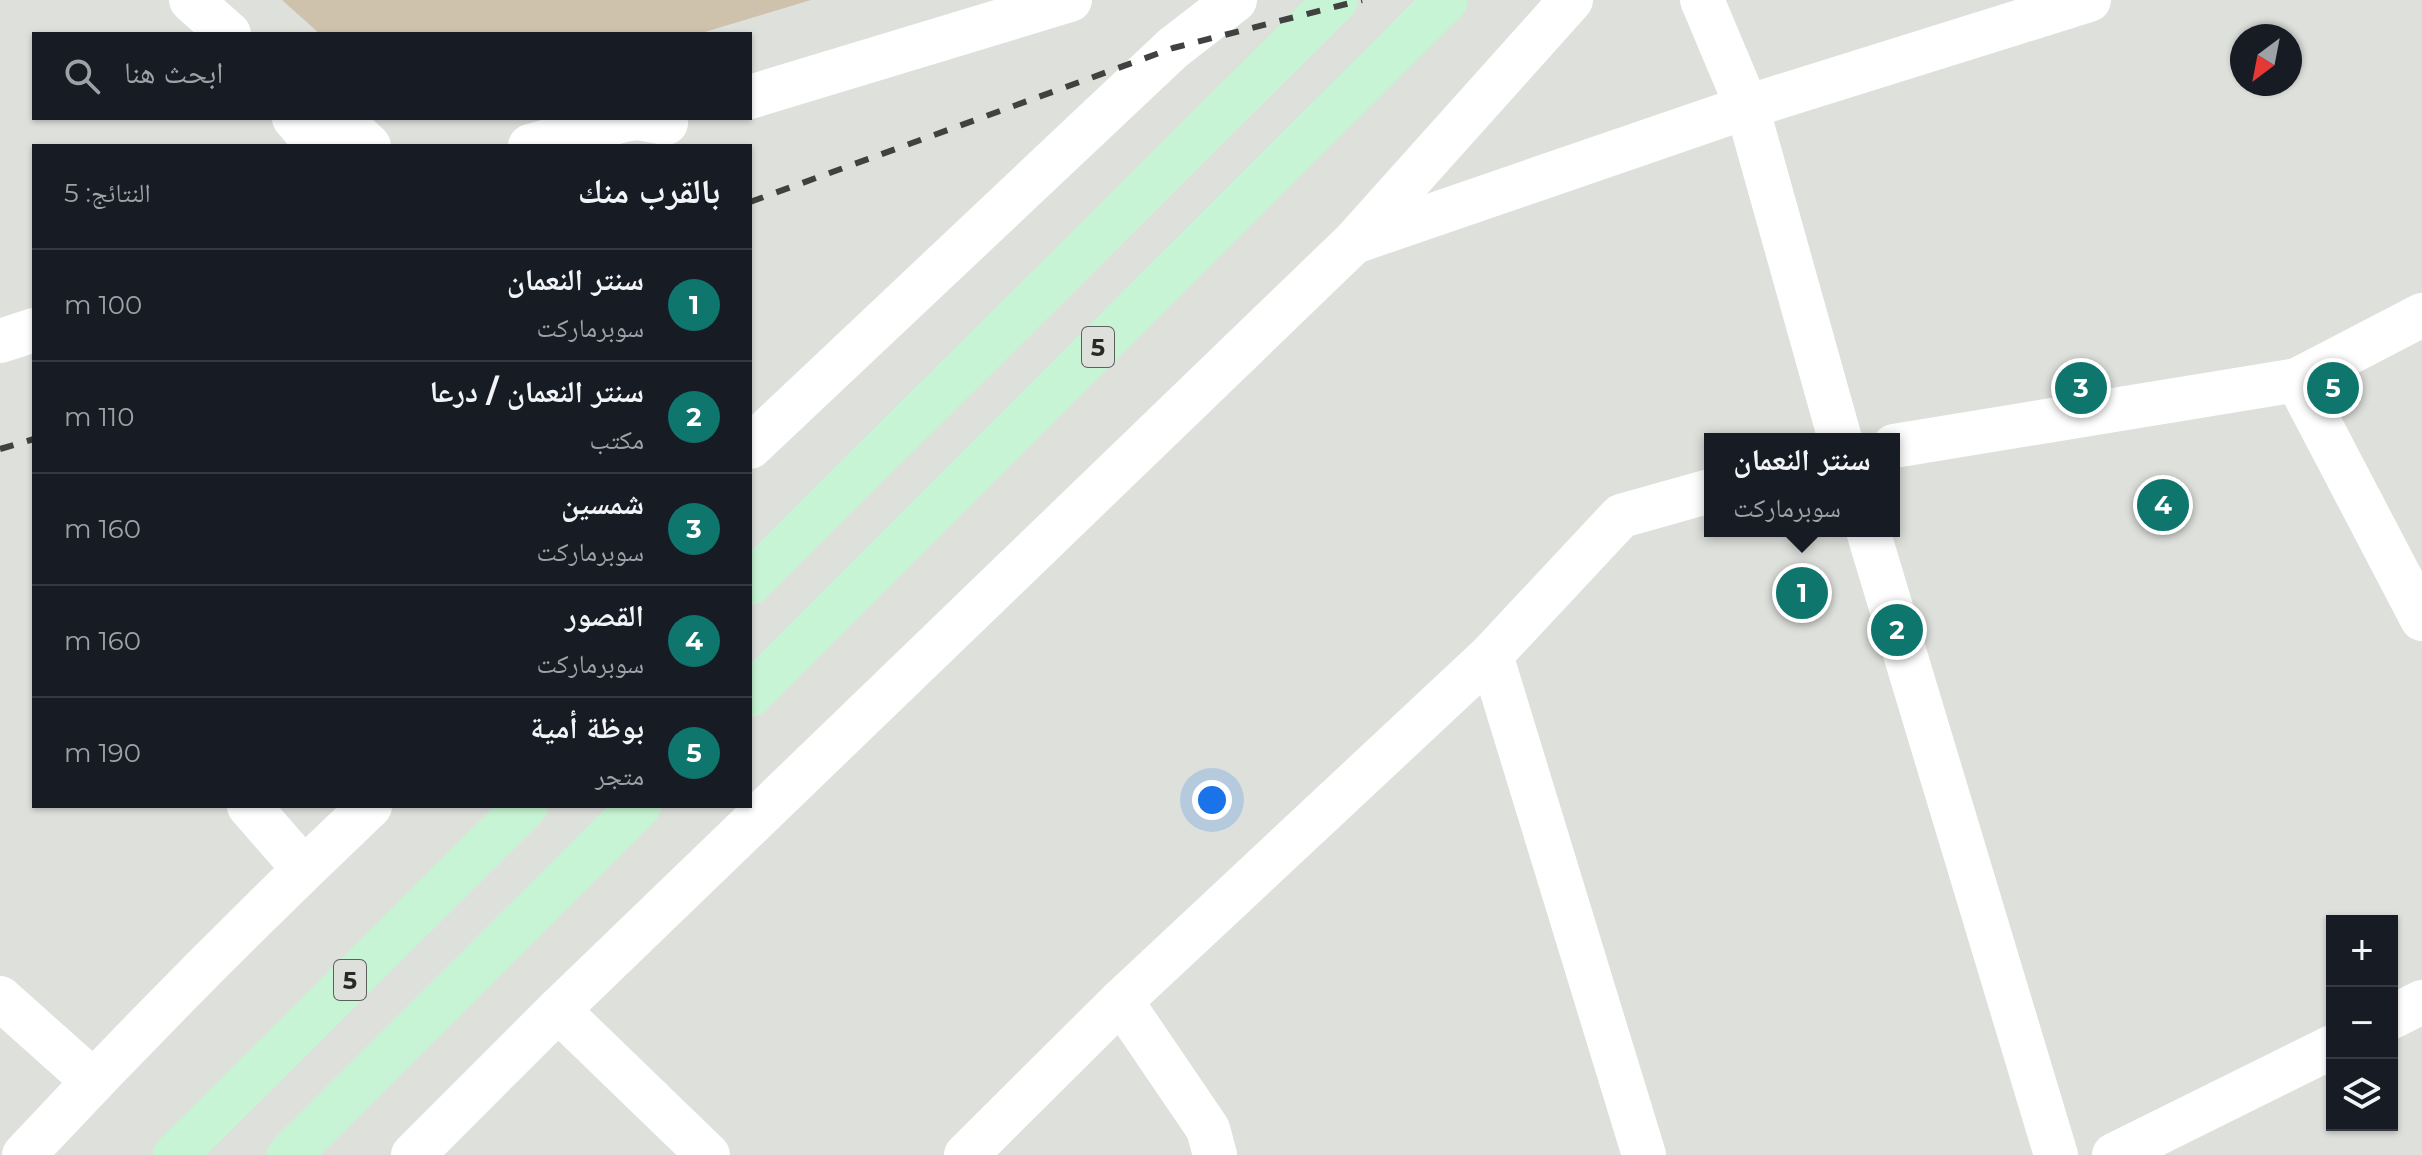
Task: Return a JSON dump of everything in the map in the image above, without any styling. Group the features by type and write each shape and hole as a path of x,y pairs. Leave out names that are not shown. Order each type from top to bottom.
{"main road":[{"path":"752,581 1336,0"},
{"name":"5","path":"752,693 1446,0"},
{"name":"5","path":"175,1155 524,808"},
{"path":"289,1155 637,808"}],"street":[{"path":"191,0 227,32"},
{"path":"752,96 1070,0"},
{"path":"752,445 1173,48 1235,0"},
{"path":"413,1155 558,1010 1355,241 1571,0"},
{"path":"1702,0 1747,107 1838,433"},
{"path":"1355,241 1747,107 2089,0"},
{"path":"296,120 316,144"},
{"path":"341,120 367,144"},
{"path":"537,144 624,120"},
{"path":"642,120 662,129"},
{"path":"1900,445 2297,380 2422,315"},
{"path":"0,341 32,331"},
{"path":"2297,380 2422,619"},
{"path":"966,1155 1121,1001 1491,655 1621,516 1704,493"},
{"path":"1870,537 2056,1155"},
{"path":"1491,655 1644,1155"},
{"path":"251,808 304,869"},
{"path":"24,1155 93,1081 368,808"},
{"path":"0,998 93,1081"},
{"path":"1121,1001 1208,1129 1215,1155"},
{"path":"2398,1014 2422,1002"},
{"path":"558,1010 708,1155"},
{"path":"2114,1155 2326,1050"}],"shaded area":[{"path":"282,0 811,0 705,32 318,32"}],"railway":[{"path":"752,201 1173,48 1362,0"},
{"path":"0,449 32,440"}],"place":[{"name":"شمسين","path":"2081,388"},
{"name":"بوظة أمية","path":"2333,388"},
{"name":"القصور","path":"2163,505"},
{"name":"سنتر النعمان","path":"1802,593"},
{"name":"سنتر النعمان / درعا","path":"1897,630"}]}
